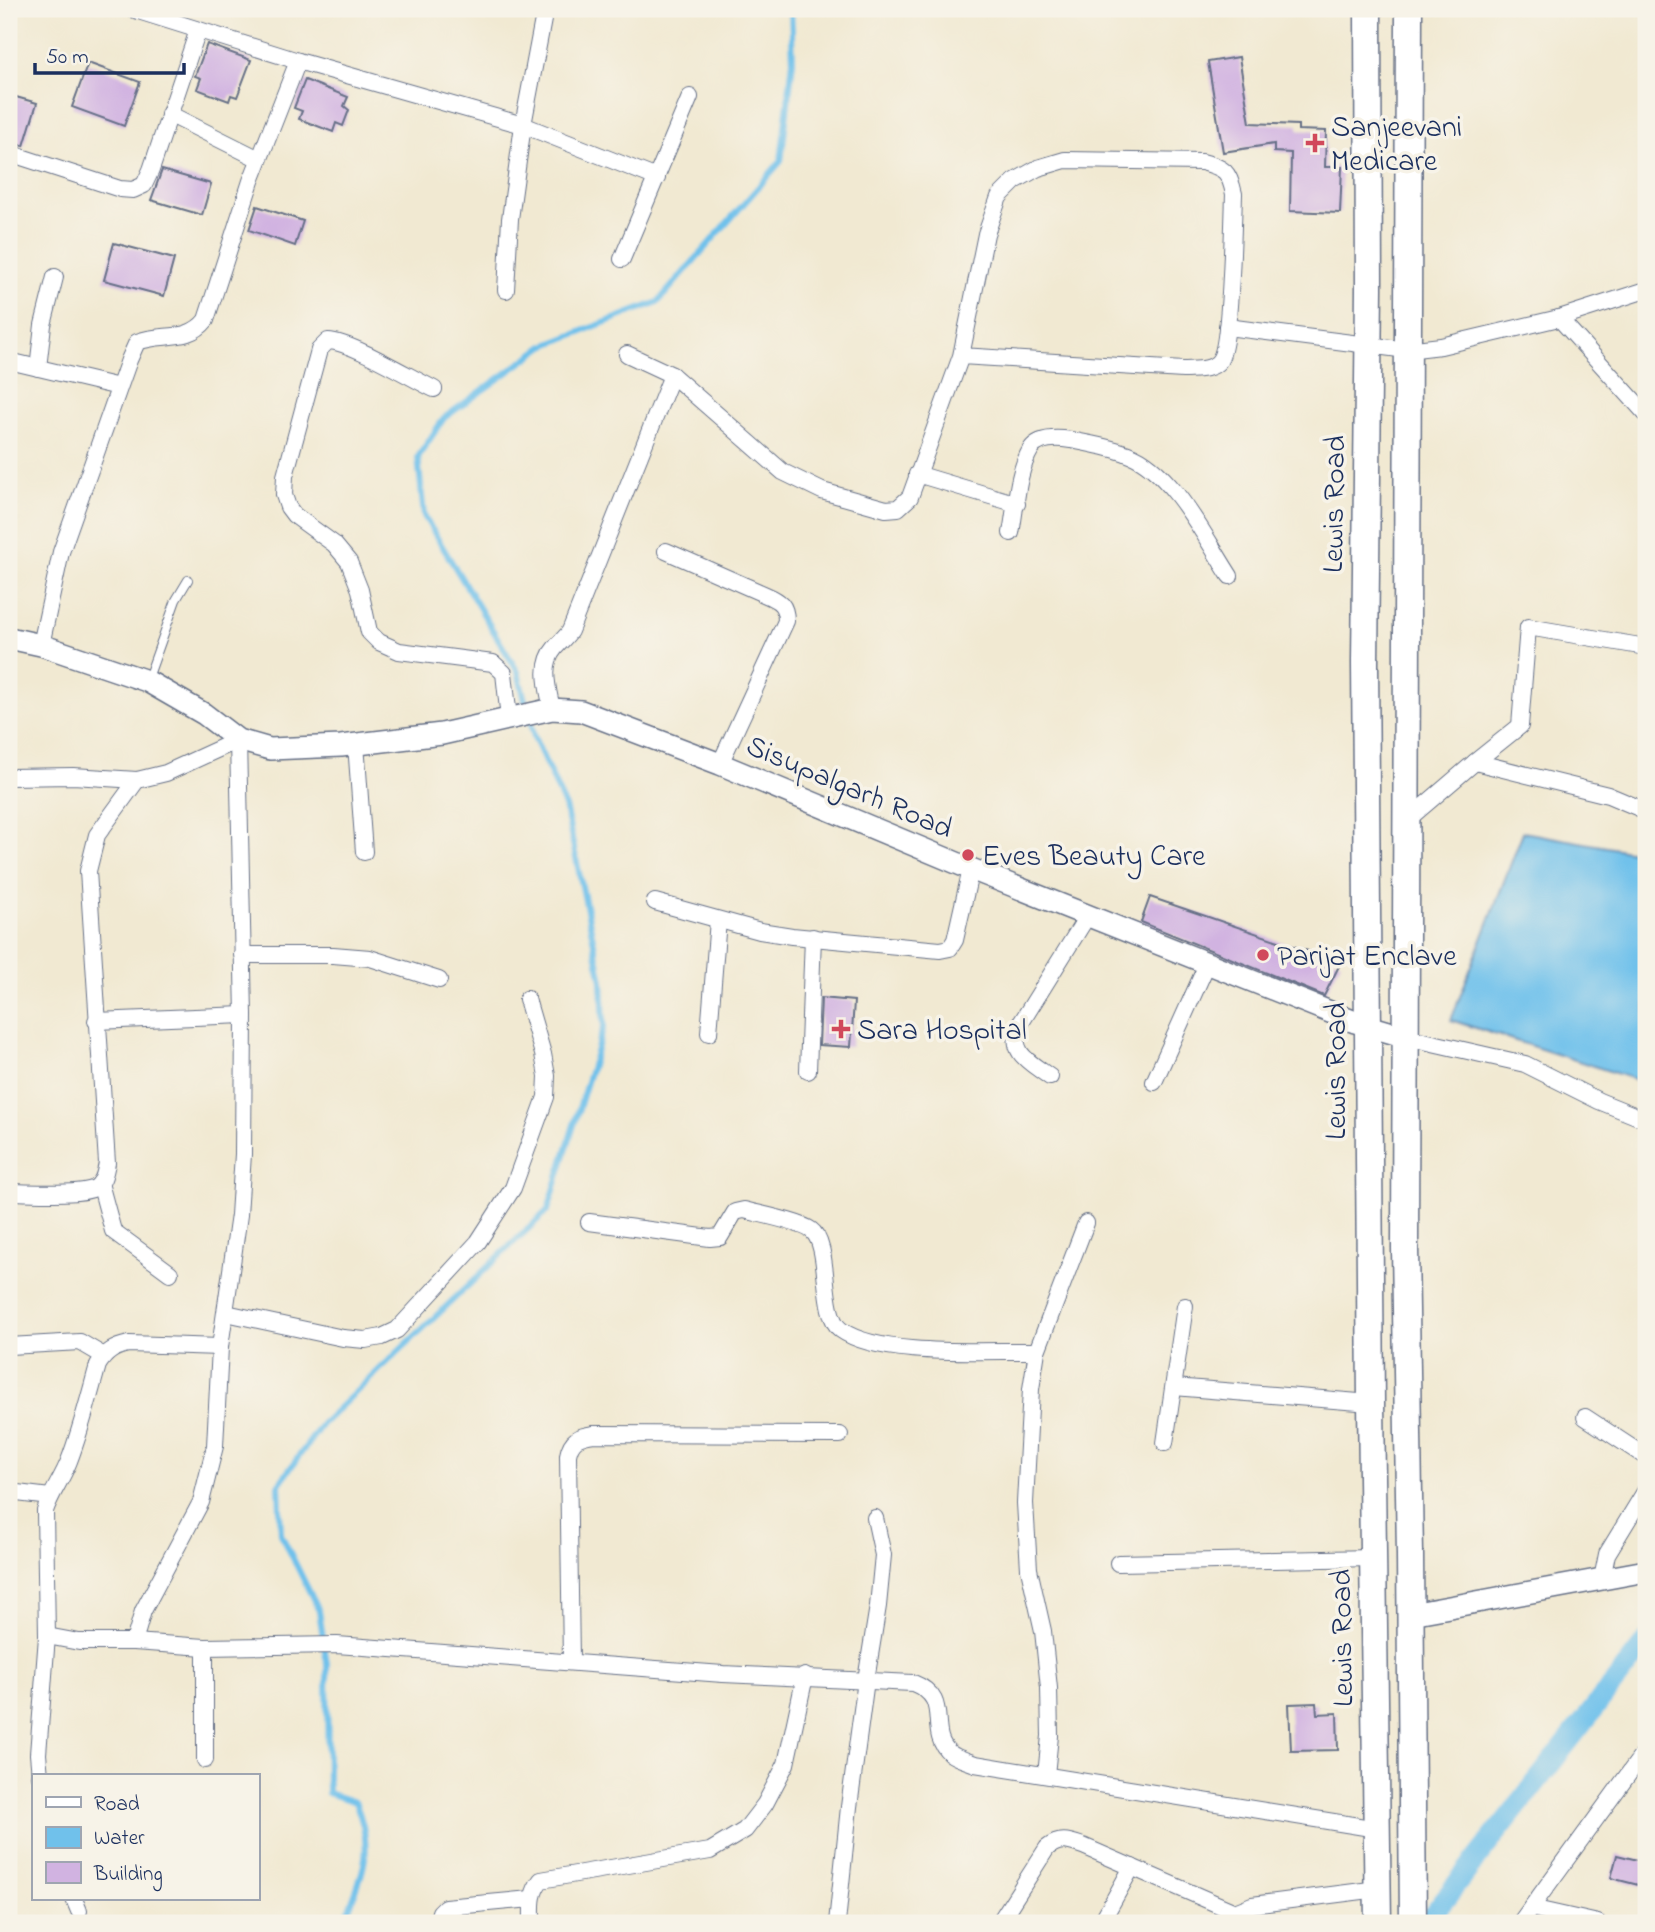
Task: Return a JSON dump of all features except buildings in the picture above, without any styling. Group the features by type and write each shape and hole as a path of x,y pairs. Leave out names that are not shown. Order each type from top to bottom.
{"main road":[{"name":"Lewis Road","path":"1368,9 1365,663 1378,1908"},
{"path":"1409,9 1406,1422 1411,1614 1412,1918"},
{"path":"1374,1615 1411,1614"}],"street":[{"path":"132,9 298,61 523,125 657,178"},
{"path":"506,290 510,219 540,10"},
{"path":"9,153 120,189 133,190 144,185 198,30"},
{"path":"41,645 61,552 137,342 150,337 197,331 206,320 259,159 298,61"},
{"path":"622,259 690,97"},
{"path":"169,114 259,159"},
{"path":"627,354 672,375 783,472 821,491 886,509 898,508 910,497 961,356 986,234 999,197 1015,181 1038,168 1065,160 1202,162 1220,167 1230,177 1234,194 1227,327 1223,353 1218,363 1206,369 1183,370 961,356"},
{"path":"38,368 43,325 55,277"},
{"path":"1227,327 1407,350 1441,346 1559,318 1646,290"},
{"path":"1559,318 1646,414"},
{"path":"434,389 337,341 328,341 319,350 285,476 284,495 294,515 334,544 349,562 360,590 369,632 379,642 399,651 493,663 504,673 513,718"},
{"path":"9,361 119,387"},
{"path":"547,710 548,661 554,649 570,631 672,375"},
{"path":"1011,533 1023,470 1032,447 1043,440 1062,439 1129,454 1149,464 1171,486 1230,576"},
{"path":"917,474 1017,503"},
{"path":"666,551 774,598 782,603 786,611 786,621 720,764"},
{"path":"1406,821 1520,726 1528,627 1640,646"},
{"path":"9,638 41,645 147,681 204,714 237,740"},
{"name":"Sisupalgarh Road","path":"237,740 270,749 356,744 442,734 547,710 581,711 720,764 971,869 1367,1026 1406,1037"},
{"path":"9,777 74,776 137,780 166,773 237,740"},
{"path":"134,1642 143,1611 169,1558 190,1526 205,1490 215,1446 220,1347 239,1215 243,1167 244,1015 237,740"},
{"path":"356,744 364,852"},
{"path":"1475,762 1608,795 1646,811"},
{"path":"9,1192 78,1192 96,1188 103,1179 107,1163 88,871 97,835 137,780"},
{"path":"654,902 760,930 928,950 950,948 955,940 971,869"},
{"path":"1050,1077 1020,1054 1015,1045 1015,1036 1018,1026 1088,915"},
{"path":"709,1033 719,920"},
{"path":"808,1071 813,937"},
{"path":"242,954 370,958 439,979"},
{"path":"1154,1082 1208,962"},
{"path":"226,1312 343,1338 365,1340 382,1337 397,1330 478,1242 513,1188 546,1097 547,1076 543,1055 527,999"},
{"path":"96,1021 244,1015"},
{"path":"1406,1037 1525,1064 1599,1101 1646,1120"},
{"path":"100,1183 113,1231 170,1273"},
{"path":"589,1222 710,1238 720,1237 735,1212 744,1210 809,1228 821,1239 831,1307 838,1328 861,1341 930,1349 1037,1351"},
{"path":"1046,1775 1050,1736 1049,1688 1043,1631 1029,1569 1025,1503 1031,1390 1037,1351 1086,1223"},
{"path":"1165,1443 1185,1306"},
{"path":"9,1346 80,1342 104,1356"},
{"path":"40,1774 38,1754 47,1636 45,1511 68,1464 98,1366 104,1356 116,1346 129,1344 220,1347"},
{"path":"1174,1387 1371,1403"},
{"path":"1586,1417 1646,1457"},
{"path":"571,1661 570,1443 580,1436 594,1433 840,1436"},
{"path":"1602,1579 1607,1554 1646,1490"},
{"path":"9,1492 50,1497"},
{"path":"837,1923 883,1555 875,1518"},
{"path":"1118,1563 1374,1558"},
{"path":"1411,1614 1646,1571"},
{"path":"47,1636 79,1642 134,1642 205,1647 337,1645 723,1674 913,1683 925,1688 933,1696 940,1735 949,1752 975,1764 1377,1829"},
{"path":"205,1647 205,1760"},
{"path":"532,1923 531,1899 541,1880 710,1851 745,1830 765,1804 786,1764 805,1676"},
{"path":"1520,1923 1644,1757"},
{"path":"999,1923 1047,1848 1063,1840 1132,1867 1231,1918 1252,1905 1275,1900 1378,1908"},
{"path":"1101,1923 1132,1867"},
{"path":"437,1923 444,1907 531,1899"},
{"path":"1531,1908 1598,1923"}],"lane":[{"path":"147,681 176,600 188,580"}],"water":[{"path":"1523,832 1646,854 1646,1083 1451,1020"}],"waterway":[{"path":"344,1923 361,1877 366,1850 365,1836 355,1802 328,1793 327,1664 319,1611 281,1534 279,1484 322,1424 548,1210 604,1026 602,981 565,806 534,737 518,672 424,516 418,457 444,418 544,346 658,302 781,161 793,61 791,9"},
{"path":"1426,1923 1646,1642"}],"place":[{"name":"Sanjeevani Medicare","path":"1315,143"},
{"name":"Eves Beauty Care","path":"968,855"},
{"name":"Parijat Enclave","path":"1263,955"},
{"name":"Sara Hospital","path":"841,1029"}]}
